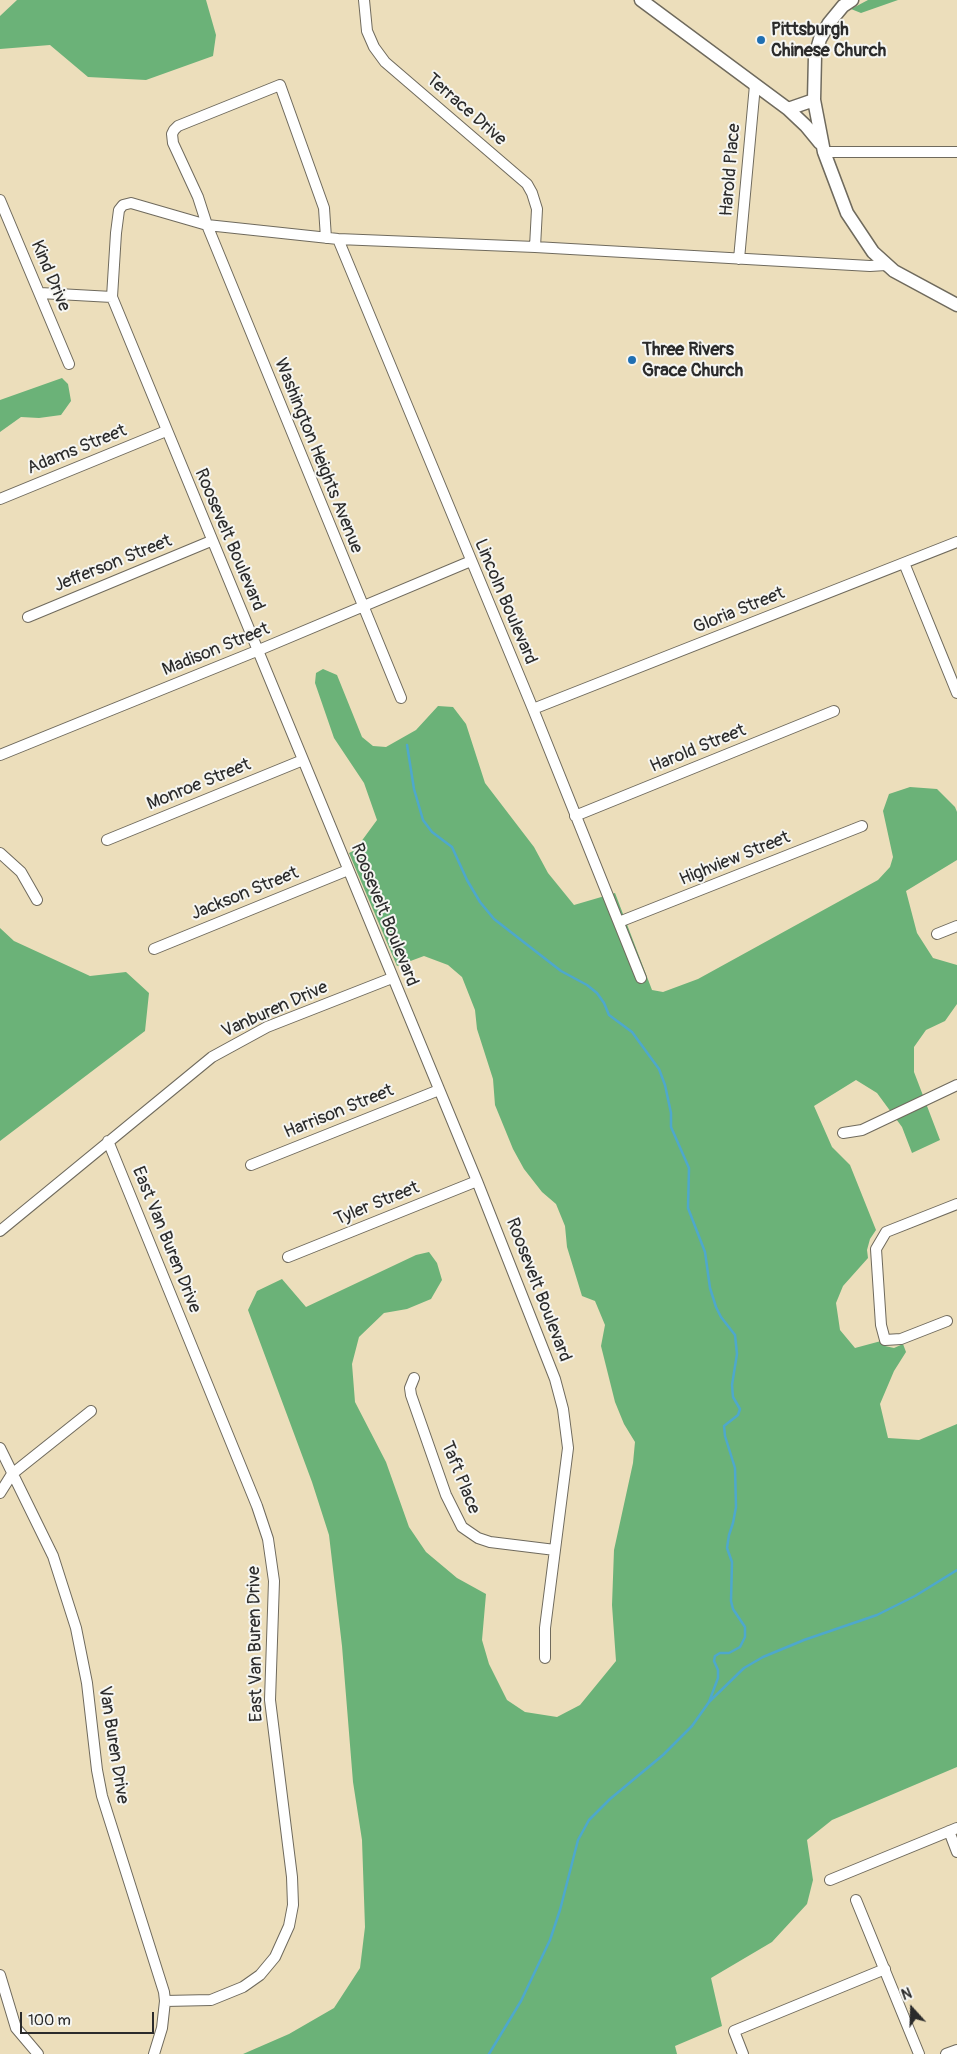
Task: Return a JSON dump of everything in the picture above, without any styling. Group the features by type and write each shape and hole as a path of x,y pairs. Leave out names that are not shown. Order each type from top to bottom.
{"street":[{"name":"Terrace Drive","path":"364,0 366,23 370,39 385,62 527,184 537,209 535,247"},
{"path":"641,0 788,109 812,132 824,152 848,213 867,245 882,261 902,276 957,305"},
{"path":"824,152 814,100 814,66 820,39 834,17 852,0"},
{"name":"Harold Place","path":"739,259 755,84"},
{"name":"Washington Heights Avenue","path":"326,238 324,208 280,85 178,126 174,130 173,143 198,197 207,225 362,607 401,698"},
{"path":"788,109 814,100"},
{"path":"824,152 957,152"},
{"name":"Kind Drive","path":"0,200 69,364"},
{"name":"Roosevelt Boulevard","path":"207,225 131,203 123,205 118,216 112,298 477,1181 555,1379 564,1409 568,1448 545,1628 545,1658"},
{"path":"207,225 338,239 535,247 870,266 882,261"},
{"name":"Lincoln Boulevard","path":"338,239 533,709 641,978"},
{"path":"40,293 112,298"},
{"name":"Adams Street","path":"0,499 166,431"},
{"name":"Jefferson Street","path":"28,617 211,541"},
{"name":"Gloria Street","path":"533,709 957,542"},
{"name":"Madison Street","path":"0,755 470,561"},
{"path":"904,563 957,693"},
{"name":"Harold Street","path":"575,816 834,711"},
{"name":"Monroe Street","path":"107,840 303,760"},
{"name":"Highview Street","path":"619,922 862,826"},
{"path":"0,853 21,872 37,900"},
{"name":"Jackson Street","path":"154,949 348,870"},
{"path":"937,934 957,926"},
{"name":"Vanburen Drive","path":"108,1141 200,1066 236,1043 267,1027 392,978"},
{"path":"843,1133 862,1130 957,1085"},
{"name":"Harrison Street","path":"251,1165 439,1090"},
{"path":"0,1231 108,1141"},
{"name":"East Van Buren Drive","path":"108,1141 257,1506 268,1539 274,1581 270,1700 292,1885 293,1905 289,1926 275,1957 260,1975 243,1987 211,2000 165,2001"},
{"name":"Tyler Street","path":"288,1257 477,1181"},
{"path":"947,1321 902,1339 885,1340 881,1325 876,1249 886,1232 957,1204"},
{"name":"Taft Place","path":"414,1378 410,1388 411,1395 446,1495 462,1527 478,1538 490,1542 555,1550"},
{"path":"0,1493 12,1474 91,1411"},
{"name":"Van Buren Drive","path":"0,1448 47,1542 62,1580 72,1616 87,1683 96,1765 102,1796 156,1963 165,2001 162,2028 154,2054"},
{"path":"830,1880 953,1830 957,1852"},
{"path":"856,1900 919,2054"},
{"path":"743,2054 734,2031 885,1969"},
{"path":"0,1975 16,2028 38,2054"},
{"path":"946,2054 957,2050"}],"green space":[{"path":"17,0 206,0 216,35 213,56 146,80 88,77 50,45 0,49 0,16"},
{"path":"868,0 898,0 861,13 851,9"},
{"path":"62,378 68,384 71,401 61,415 39,418 21,417 0,432 0,400"},
{"path":"323,669 337,675 362,737 373,746 386,747 416,730 438,706 453,707 466,724 485,783 534,847 548,873 574,905 615,893 652,990 663,992 698,979 878,880 890,867 893,857 883,811 889,794 910,787 937,789 955,807 957,812 957,860 906,891 917,933 933,958 957,965 957,1004 945,1021 926,1030 914,1047 914,1072 940,1140 912,1153 902,1127 877,1093 856,1080 814,1106 832,1147 850,1165 876,1230 870,1239 867,1250 868,1258 843,1286 836,1303 840,1330 855,1348 881,1341 885,1346 894,1348 903,1344 906,1352 894,1371 880,1404 888,1438 919,1440 957,1424 957,1767 832,1820 807,1840 813,1880 807,1904 772,1942 711,1978 722,2026 675,2046 677,2054 243,2054 289,2034 334,2008 360,1968 365,1927 362,1840 353,1782 342,1646 329,1535 312,1482 248,1310 257,1291 282,1279 306,1307 416,1255 429,1252 437,1263 442,1280 431,1299 407,1309 384,1313 359,1337 352,1364 355,1402 386,1462 409,1527 426,1552 457,1578 486,1594 482,1640 489,1664 507,1700 525,1712 557,1717 580,1705 616,1661 612,1605 614,1550 633,1463 635,1442 624,1424 615,1402 601,1346 605,1325 595,1301 582,1296 567,1247 565,1226 556,1204 542,1192 524,1169 513,1149 495,1105 493,1079 477,1029 475,1010 462,977 448,965 424,956 397,966 349,853 355,850 377,820 364,783 334,738 315,683 316,673"},
{"path":"0,928 14,941 90,976 126,972 149,993 145,1031 0,1141"}],"waterway":[{"path":"407,745 414,789 423,820 432,832 452,847 467,880 480,902 494,919 561,971 587,985 597,993 609,1015 632,1032 659,1069 665,1085 671,1113 671,1127 689,1168 688,1208 705,1252 710,1288 716,1307 735,1335 737,1354 732,1385 733,1397 740,1409 738,1415 724,1426 725,1436 735,1468 736,1507 727,1548 732,1562 731,1601 733,1609 745,1627 745,1637 740,1647 729,1653 720,1653 715,1656 714,1661 718,1670 718,1678 709,1702 692,1726 663,1755 610,1799 589,1820 578,1840 560,1910 550,1940 521,2001 489,2054"},
{"path":"709,1702 744,1668 763,1657 804,1640 877,1615 915,1596 957,1570"}],"place":[{"name":"Pittsburgh Chinese Church","path":"761,40"},
{"name":"Three Rivers Grace Church","path":"632,360"}]}
